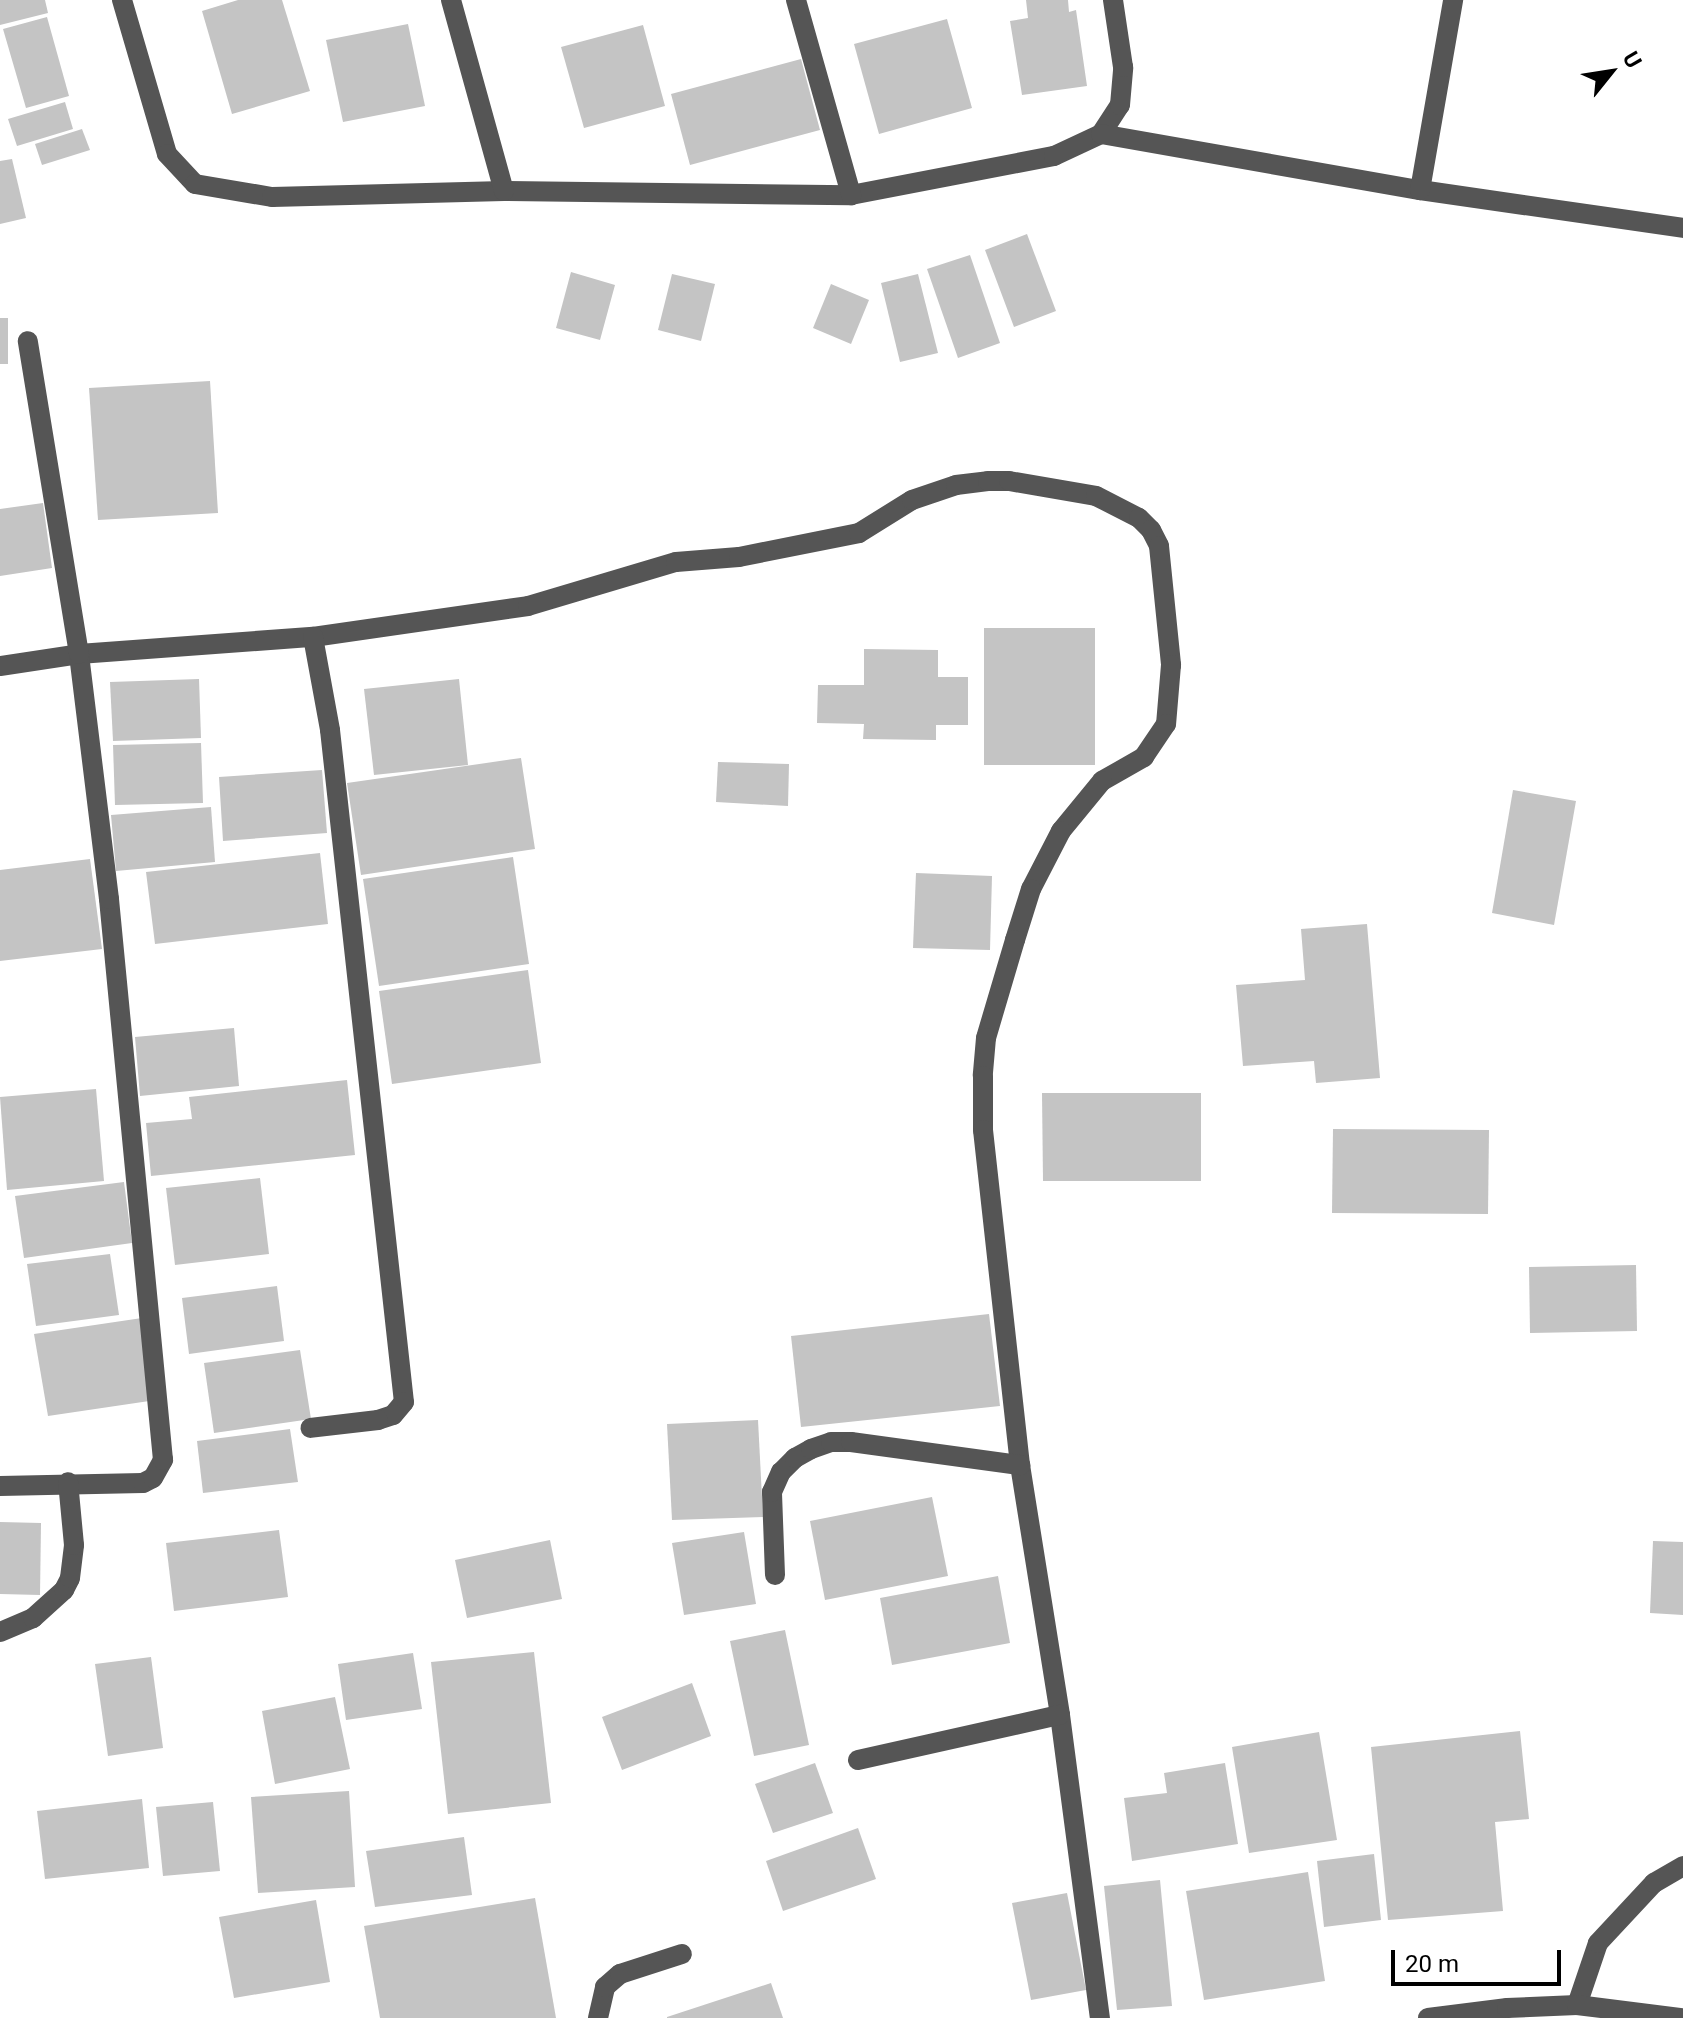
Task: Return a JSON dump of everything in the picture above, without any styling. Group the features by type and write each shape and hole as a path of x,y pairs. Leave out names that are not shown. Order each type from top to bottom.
{"street":[{"path":"122,0 167,154 195,184 272,197 504,191 851,195 1054,156 1101,134 1120,105 1123,67 1113,0"},
{"path":"451,0 504,191"},
{"path":"796,0 851,195"},
{"path":"1420,190 1453,0"},
{"path":"1101,134 1420,190 1683,228"},
{"path":"0,1486 68,1482 143,1483 153,1478 163,1460 109,899 79,654 28,341"},
{"path":"0,666 79,654 313,637 528,606 676,562 739,557 859,533 912,500 956,485 988,481 1009,481 1096,496 1139,518 1151,530 1159,546 1171,665 1166,724 1144,757 1102,781 1061,831 1031,889 986,1038 983,1130 1020,1465 1060,1715 1100,2018"},
{"path":"310,1428 378,1420 393,1415 404,1402 330,730 313,637"},
{"path":"775,1575 772,1492 781,1472 795,1458 811,1449 831,1442 851,1442 1020,1465"},
{"path":"0,1632 33,1618 64,1590 70,1578 74,1545 68,1482"},
{"path":"858,1760 1060,1715"},
{"path":"1577,2005 1598,1943 1654,1883 1683,1866"},
{"path":"598,2018 605,1987 620,1974 682,1954"},
{"path":"1428,2018 1507,2008 1577,2005 1682,2018"}],"building":[{"path":"0,0 45,0 48,13 0,25"},
{"path":"238,0 282,0 310,91 232,114 202,11"},
{"path":"1026,0 1068,0 1069,12 1076,10 1087,86 1022,95 1010,21 1028,18"},
{"path":"47,17 69,96 26,108 3,29"},
{"path":"947,19 972,108 879,134 854,44"},
{"path":"408,24 425,106 343,122 326,40"},
{"path":"643,25 665,106 584,128 561,47"},
{"path":"801,59 820,130 690,165 671,94"},
{"path":"65,102 73,129 17,146 8,119"},
{"path":"82,129 90,150 42,165 35,144"},
{"path":"12,159 26,218 0,224 0,161"},
{"path":"1027,234 1056,311 1014,327 985,250"},
{"path":"970,255 1000,343 958,358 927,269"},
{"path":"571,272 615,285 600,340 556,328"},
{"path":"672,274 715,284 701,341 658,330"},
{"path":"918,274 938,353 900,362 881,283"},
{"path":"831,284 869,300 851,344 813,328"},
{"path":"0,318 8,318 8,364 0,364"},
{"path":"210,381 218,513 98,520 89,388"},
{"path":"43,503 52,568 0,576 0,509"},
{"path":"984,628 1095,628 1095,765 984,765"},
{"path":"864,649 938,650 938,677 968,677 968,725 936,725 936,740 863,739 864,724 817,723 818,685 864,685"},
{"path":"199,679 201,738 113,741 110,682"},
{"path":"459,679 468,765 374,775 364,689"},
{"path":"201,743 203,803 115,805 113,745"},
{"path":"521,758 535,849 361,875 347,783"},
{"path":"718,762 789,764 788,806 716,802"},
{"path":"322,770 327,833 223,841 219,777"},
{"path":"1513,790 1576,801 1554,925 1492,913"},
{"path":"211,807 215,862 116,871 111,815"},
{"path":"320,853 328,924 155,944 146,872"},
{"path":"513,857 529,964 379,986 363,879"},
{"path":"90,859 102,949 0,961 0,870"},
{"path":"916,873 992,876 990,950 913,948"},
{"path":"1367,924 1380,1078 1316,1083 1314,1061 1243,1066 1236,985 1305,980 1301,929"},
{"path":"528,970 541,1063 392,1084 379,991"},
{"path":"234,1028 239,1086 140,1096 135,1037"},
{"path":"347,1080 355,1155 151,1176 146,1123 192,1119 189,1097"},
{"path":"96,1089 104,1181 7,1190 0,1097"},
{"path":"1042,1093 1201,1093 1201,1181 1043,1181"},
{"path":"1333,1129 1489,1130 1488,1214 1332,1213"},
{"path":"260,1178 269,1254 175,1265 166,1188"},
{"path":"124,1182 132,1243 24,1258 15,1196"},
{"path":"110,1254 119,1315 36,1326 27,1264"},
{"path":"1636,1265 1637,1331 1530,1333 1529,1267"},
{"path":"277,1286 284,1341 189,1354 182,1298"},
{"path":"989,1314 1000,1406 801,1427 791,1336"},
{"path":"142,1318 156,1400 48,1416 34,1334"},
{"path":"300,1350 311,1419 214,1433 204,1363"},
{"path":"758,1420 763,1517 672,1520 667,1424"},
{"path":"290,1429 298,1482 203,1493 197,1441"},
{"path":"932,1497 948,1576 825,1600 810,1521"},
{"path":"0,1522 41,1523 40,1595 0,1594"},
{"path":"279,1530 288,1597 174,1611 166,1543"},
{"path":"744,1532 756,1604 684,1615 672,1543"},
{"path":"550,1540 562,1599 467,1618 455,1560"},
{"path":"1653,1541 1683,1542 1683,1615 1650,1613"},
{"path":"998,1576 1010,1643 892,1665 880,1598"},
{"path":"785,1630 809,1745 754,1756 730,1641"},
{"path":"534,1652 551,1803 448,1814 431,1662"},
{"path":"413,1653 422,1709 346,1720 338,1664"},
{"path":"151,1657 163,1748 108,1756 95,1664"},
{"path":"692,1683 711,1736 622,1770 602,1717"},
{"path":"335,1697 350,1769 275,1784 262,1711"},
{"path":"1520,1731 1529,1819 1495,1822 1503,1911 1388,1920 1371,1747"},
{"path":"1319,1732 1337,1840 1249,1853 1232,1747"},
{"path":"815,1763 833,1813 773,1833 755,1784"},
{"path":"1225,1763 1238,1844 1132,1861 1124,1798 1167,1793 1164,1773"},
{"path":"349,1791 355,1887 258,1893 251,1797"},
{"path":"142,1799 149,1868 45,1879 37,1811"},
{"path":"213,1802 220,1871 163,1876 156,1807"},
{"path":"858,1828 876,1879 783,1911 766,1861"},
{"path":"464,1837 472,1895 375,1907 366,1851"},
{"path":"1374,1854 1381,1920 1324,1927 1317,1861"},
{"path":"1308,1872 1325,1981 1204,2000 1186,1891"},
{"path":"1160,1880 1172,2006 1117,2010 1104,1886"},
{"path":"1067,1893 1086,1990 1031,2000 1012,1903"},
{"path":"535,1898 556,2018 380,2018 364,1926"},
{"path":"316,1900 330,1982 234,1998 219,1917"},
{"path":"771,1983 783,2018 667,2018 667,2017"}]}
